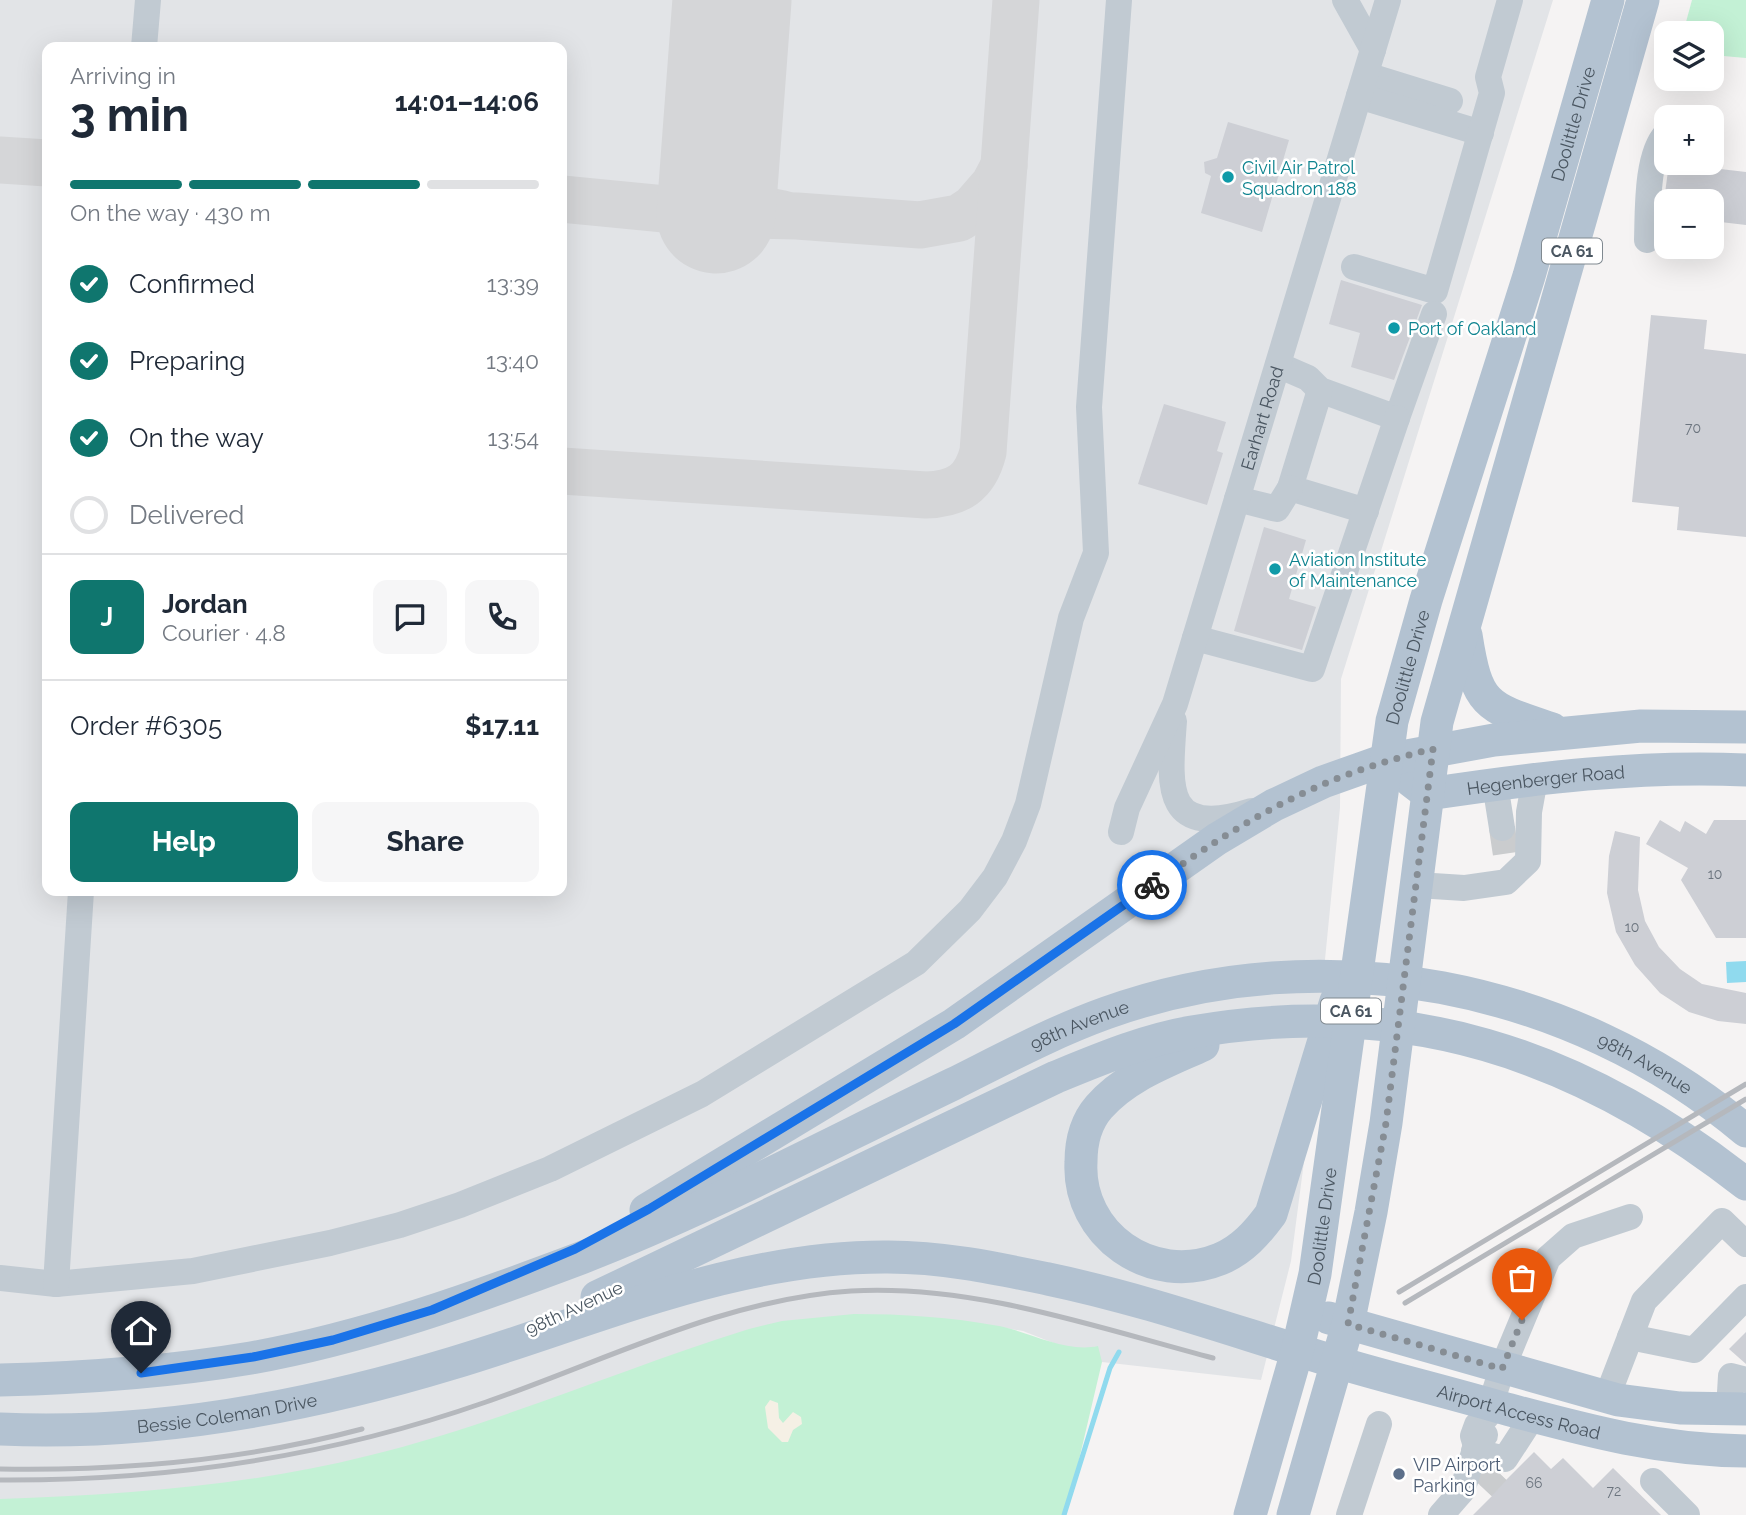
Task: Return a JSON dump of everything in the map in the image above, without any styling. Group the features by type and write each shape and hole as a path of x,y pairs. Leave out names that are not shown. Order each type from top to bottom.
{"main road":[{"name":"Doolittle Drive","path":"1251,1515 1298,1348 1315,1275 1392,721 1426,600 1529,276 1608,0"},
{"name":"Doolittle Drive","path":"1293,1515 1348,1324 1386,1123 1437,722 1643,0"},
{"path":"1465,624 1474,680 1483,697 1499,712 1560,732"},
{"path":"0,1380 164,1371 253,1357 333,1340 432,1310 575,1249 649,1209 954,1024 1217,839 1274,805 1323,782 1385,760 1433,749 1560,732 1641,726 1746,727"},
{"path":"1385,760 1428,794"},
{"name":"Hegenberger Road","path":"1428,794 1512,782 1641,770 1746,770"},
{"path":"1251,1024 1149,1069 1121,1086 1097,1109 1082,1139 1080,1179 1092,1217 1118,1247 1151,1263 1185,1266 1219,1259 1251,1240 1271,1214 1365,905"},
{"name":"98th Avenue","path":"432,1310 582,1257 666,1222 1043,1040 1107,1013 1180,993 1248,982 1314,977 1379,979 1442,986 1509,1002 1577,1026 1648,1060 1710,1101 1746,1131"},
{"name":"98th Avenue","path":"448,1365 682,1258 1056,1077 1126,1049 1190,1032 1251,1024 1361,1020 1419,1028 1479,1042 1555,1068 1623,1099 1690,1140 1746,1184"},
{"name":"Airport Access Road","path":"448,1365 701,1282 765,1268 828,1259 889,1257 951,1260 1111,1292 1298,1348 1489,1410 1533,1416 1633,1442 1689,1451 1746,1451"},
{"name":"Airport Access Road","path":"1306,1312 1607,1398 1680,1408 1738,1409"},
{"path":"0,1363 164,1371"},
{"name":"Bessie Coleman Drive","path":"0,1429 47,1431 123,1427 201,1418 277,1405 448,1365"}],"street":[{"path":"144,42 148,0"},
{"path":"0,1278 57,1284 193,1271 272,1257 400,1225 537,1174 702,1094 772,1052 916,962 970,910 1008,853 1028,804 1071,618 1096,553 1089,407 1119,0"},
{"path":"1345,0 1366,74 1481,133"},
{"name":"Earhart Road","path":"1121,832 1127,807 1175,704 1388,0"},
{"path":"1354,267 1435,290 1492,93 1488,77 1510,0"},
{"path":"1366,74 1450,101"},
{"path":"1647,240 1650,181 1654,166"},
{"path":"1195,638 1312,669 1434,314"},
{"path":"1278,365 1308,378 1320,390 1397,418"},
{"path":"1237,499 1278,509 1290,488 1320,390"},
{"path":"1290,488 1366,511"},
{"path":"1175,704 1170,775 1171,791 1180,806 1199,818 1221,819 1274,805"},
{"path":"1506,882 1512,782"},
{"path":"1416,895 1506,882 1528,861 1529,812 1512,782"},
{"path":"57,1284 81,896"},
{"path":"1487,1477 1473,1436 1477,1424 1489,1410 1502,1369 1548,1258 1573,1236 1630,1217"},
{"path":"1607,1398 1644,1301 1722,1221 1746,1244"},
{"path":"1630,1337 1694,1350 1746,1297"},
{"path":"1738,1409 1731,1377 1746,1380"},
{"path":"1441,1515 1487,1477 1533,1416"},
{"path":"1349,1515 1379,1424"},
{"path":"1475,1448 1487,1477"},
{"path":"1653,1481 1687,1515"}],"shaded area":[{"path":"0,0 1553,0 1341,679 1340,808 1308,1131 1291,1261 1261,1380 1102,1362 1023,1331 976,1323 572,1396 349,1465 233,1486 0,1503"}],"green space":[{"path":"1692,0 1746,0 1746,58 1724,56 1724,21 1686,21"},
{"path":"854,1314 963,1320 999,1326 1073,1347 1098,1346 1102,1362 1066,1515 0,1515 0,1499 92,1495 231,1482 367,1456 464,1428 749,1329 782,1321"}],"sand":[{"path":"770,1400 778,1403 779,1418 783,1423 793,1412 801,1417 802,1424 793,1430 788,1442 782,1442 768,1428 765,1407"}],"water":[{"path":"1746,961 1746,982 1727,983 1726,962"}],"building":[{"name":"Civil Air Patrol Squadron 188","path":"1228,122 1289,140 1262,232 1201,213 1211,176 1205,173 1204,162 1217,158"},
{"path":"1724,169 1746,172 1746,225 1724,222 1724,189 1666,189 1667,175 1724,175"},
{"name":"Port of Oakland","path":"1341,280 1422,305 1394,380 1351,367 1360,333 1329,324"},
{"path":"1651,315 1707,320 1704,349 1746,354 1746,537 1677,530 1679,507 1632,502"},
{"path":"1164,404 1226,422 1217,451 1223,453 1207,505 1138,484"},
{"name":"Aviation Institute of Maintenance","path":"1264,527 1306,540 1289,599 1316,607 1302,650 1234,631"},
{"path":"1660,820 1680,832 1685,821 1706,834 1714,820 1746,820 1746,938 1716,938 1681,880 1688,868 1646,844"},
{"path":"1615,831 1640,837 1638,890 1645,921 1659,947 1680,969 1702,984 1746,993 1746,1024 1718,1021 1689,1012 1660,993 1635,965 1616,932 1607,893 1609,856"},
{"path":"1746,1332 1746,1364 1729,1349"},
{"path":"1534,1452 1551,1469 1563,1458 1593,1488 1613,1468 1661,1515 1473,1515 1492,1496 1480,1485 1488,1471 1500,1474 1506,1480"}],"waterway":[{"path":"1064,1515 1110,1368 1119,1352"}],"taxiway":[{"path":"567,471 926,495 956,489 970,479 983,452 1016,0"},
{"path":"722,136 732,178 743,198 753,205 783,214"},
{"path":"0,160 42,163"},
{"path":"567,199 716,214 797,216 920,225 959,218 974,208 994,185 1004,166"}],"runway":[{"path":"716,214 732,0"}],"tunnel":[{"path":"1502,828 1506,855"},
{"path":"1482,1487 1497,1471"}],"railway":[{"path":"1399,1292 1746,1084"},
{"path":"1405,1303 1746,1099"},
{"path":"0,1480 124,1476 186,1470 247,1462 367,1438 486,1402 711,1319 804,1296 851,1291 943,1294 988,1301 1079,1321 1213,1358"},
{"path":"0,1469 91,1468 183,1461 273,1449 362,1429"}],"way so far":[{"path":"1152,885 1217,839 1274,805 1323,782 1385,760 1433,749 1386,1123 1348,1324 1502,1369 1522,1320"}],"place":[{"name":"Civil Air Patrol Squadron 188","path":"1228,177"},
{"name":"Port of Oakland","path":"1394,328"},
{"name":"Aviation Institute of Maintenance","path":"1275,569"},
{"name":"VIP Airport Parking","path":"1399,1474"}],"route":[{"path":"141,1373 253,1357 333,1340 432,1310 575,1249 649,1209 954,1024 1152,885"}]}
